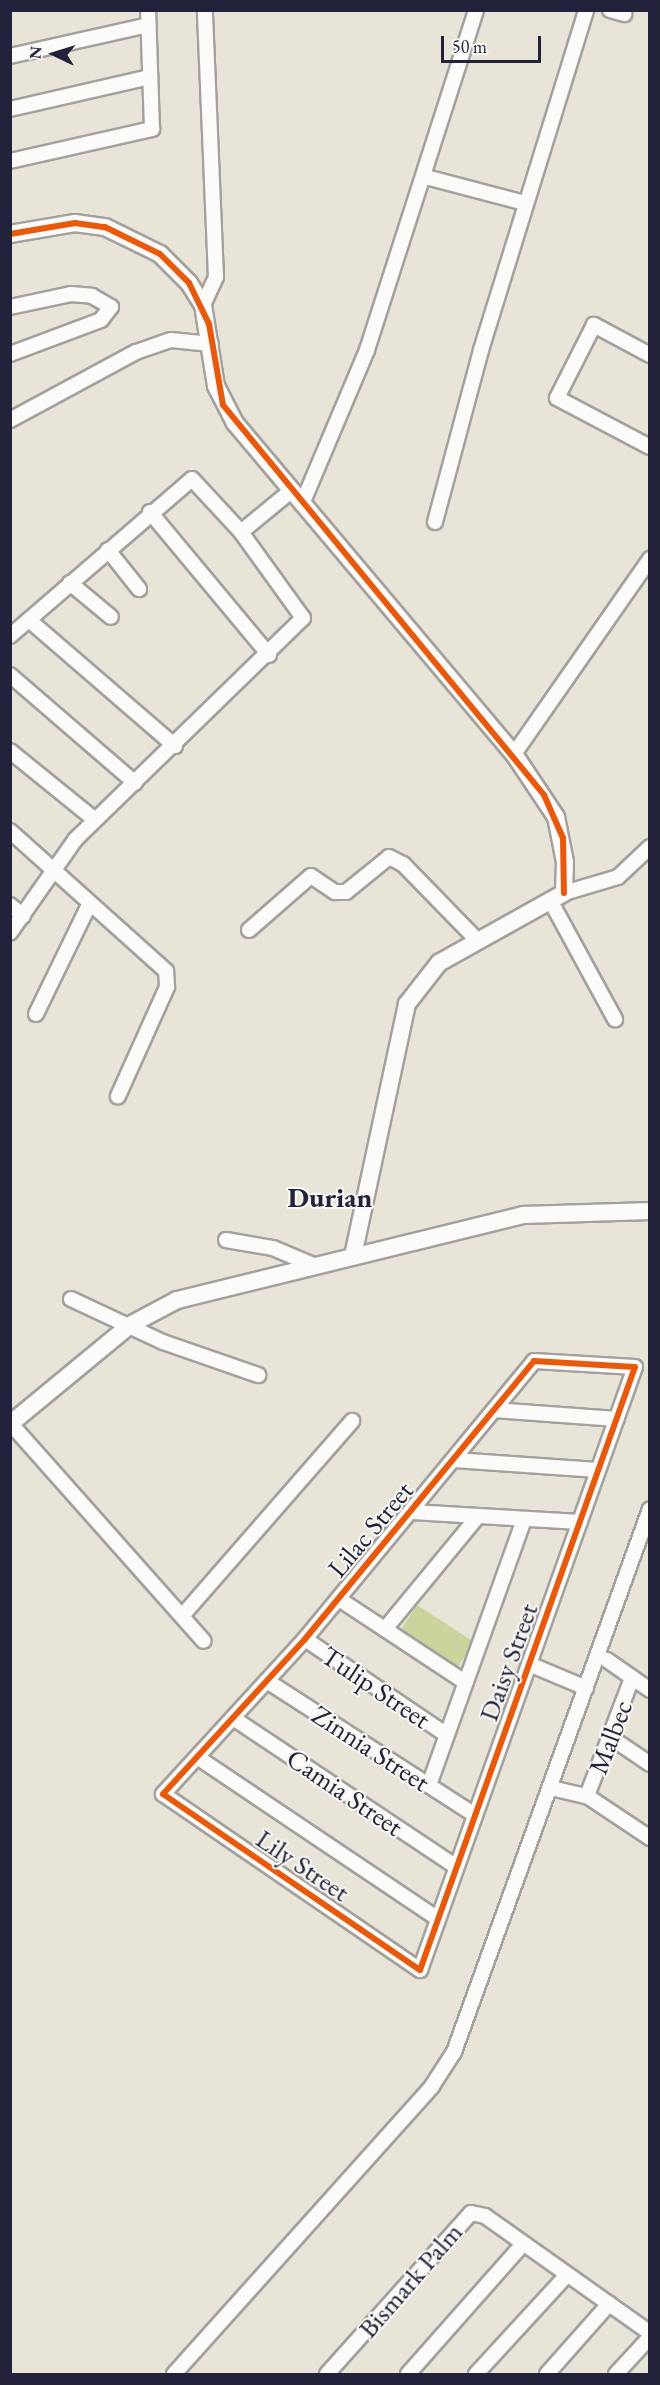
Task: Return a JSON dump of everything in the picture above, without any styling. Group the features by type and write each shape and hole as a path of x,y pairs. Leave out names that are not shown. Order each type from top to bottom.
{"street":[{"path":"203,305 216,277 205,10"},
{"path":"241,532 296,497 368,350 426,177 476,10"},
{"path":"435,522 525,203 586,10"},
{"path":"610,10 624,14"},
{"path":"10,56 148,18 152,129 10,161"},
{"path":"10,109 150,77"},
{"path":"426,177 525,203"},
{"path":"10,234 75,223 132,237 160,254 203,305 223,405 296,497 514,754 556,817 565,862 557,896 615,1019"},
{"path":"10,307 71,294 92,296 111,307 101,320 10,354"},
{"path":"650,355 594,325 557,398 650,447"},
{"path":"10,420 136,352 171,340 211,344"},
{"path":"10,636 150,512 192,479 241,532 302,611 297,629 175,746 94,819 54,870 10,933"},
{"path":"150,512 269,656"},
{"path":"108,550 139,589"},
{"path":"514,754 650,559"},
{"path":"70,583 111,617"},
{"path":"29,620 175,746"},
{"path":"10,675 135,783"},
{"path":"10,751 94,819"},
{"path":"10,831 168,977 118,1096"},
{"path":"353,1255 407,1004 439,963 557,896 618,877 650,848"},
{"path":"249,930 310,876 335,892 346,892 390,857 403,864 478,940"},
{"path":"36,1014 90,903"},
{"path":"10,905 23,916"},
{"path":"204,1641 11,1424 130,1325 177,1300 353,1255 550,1210 650,1211"},
{"path":"226,1240 273,1248 313,1265"},
{"path":"71,1299 130,1325 258,1375"},
{"name":"Lilac Street","path":"163,1794 305,1639 412,1512 534,1361 635,1367"},
{"name":"Daisy Street","path":"420,1970 635,1367"},
{"path":"494,1410 617,1419"},
{"path":"182,1616 352,1421"},
{"path":"454,1460 598,1470"},
{"path":"174,2374 443,2071 474,2006 650,1509"},
{"path":"412,1512 580,1522"},
{"path":"385,1629 478,1516"},
{"path":"429,1785 524,1519"},
{"path":"339,1599 465,1682"},
{"name":"Tulip Street","path":"305,1639 447,1735"},
{"path":"606,1660 650,1690"},
{"path":"529,1664 585,1688"},
{"name":"Malbec","path":"587,1796 632,1678"},
{"name":"Zinnia Street","path":"267,1681 475,1815"},
{"name":"Camia Street","path":"232,1718 456,1867"},
{"path":"610,1737 650,1764"},
{"name":"Lily Street","path":"197,1757 438,1919"},
{"path":"551,1788 587,1796 650,1838"},
{"name":"Lily Street","path":"163,1794 420,1970"},
{"name":"Bismark Palm","path":"327,2374 466,2216 485,2216 566,2276 650,2332"},
{"path":"408,2374 523,2244"},
{"path":"476,2374 566,2276"},
{"path":"547,2374 609,2304"},
{"path":"616,2374 650,2337"}],"green space":[{"path":"417,1605 474,1642 457,1668 400,1631"}],"cycle path":[{"path":"10,234 75,223 105,227 160,254 189,283 209,324 223,405 544,795 563,838 564,893"},
{"path":"534,1361 635,1367 420,1970 163,1794 305,1639 534,1361"}],"district":[{"name":"Durian","path":"330,1197"}]}
